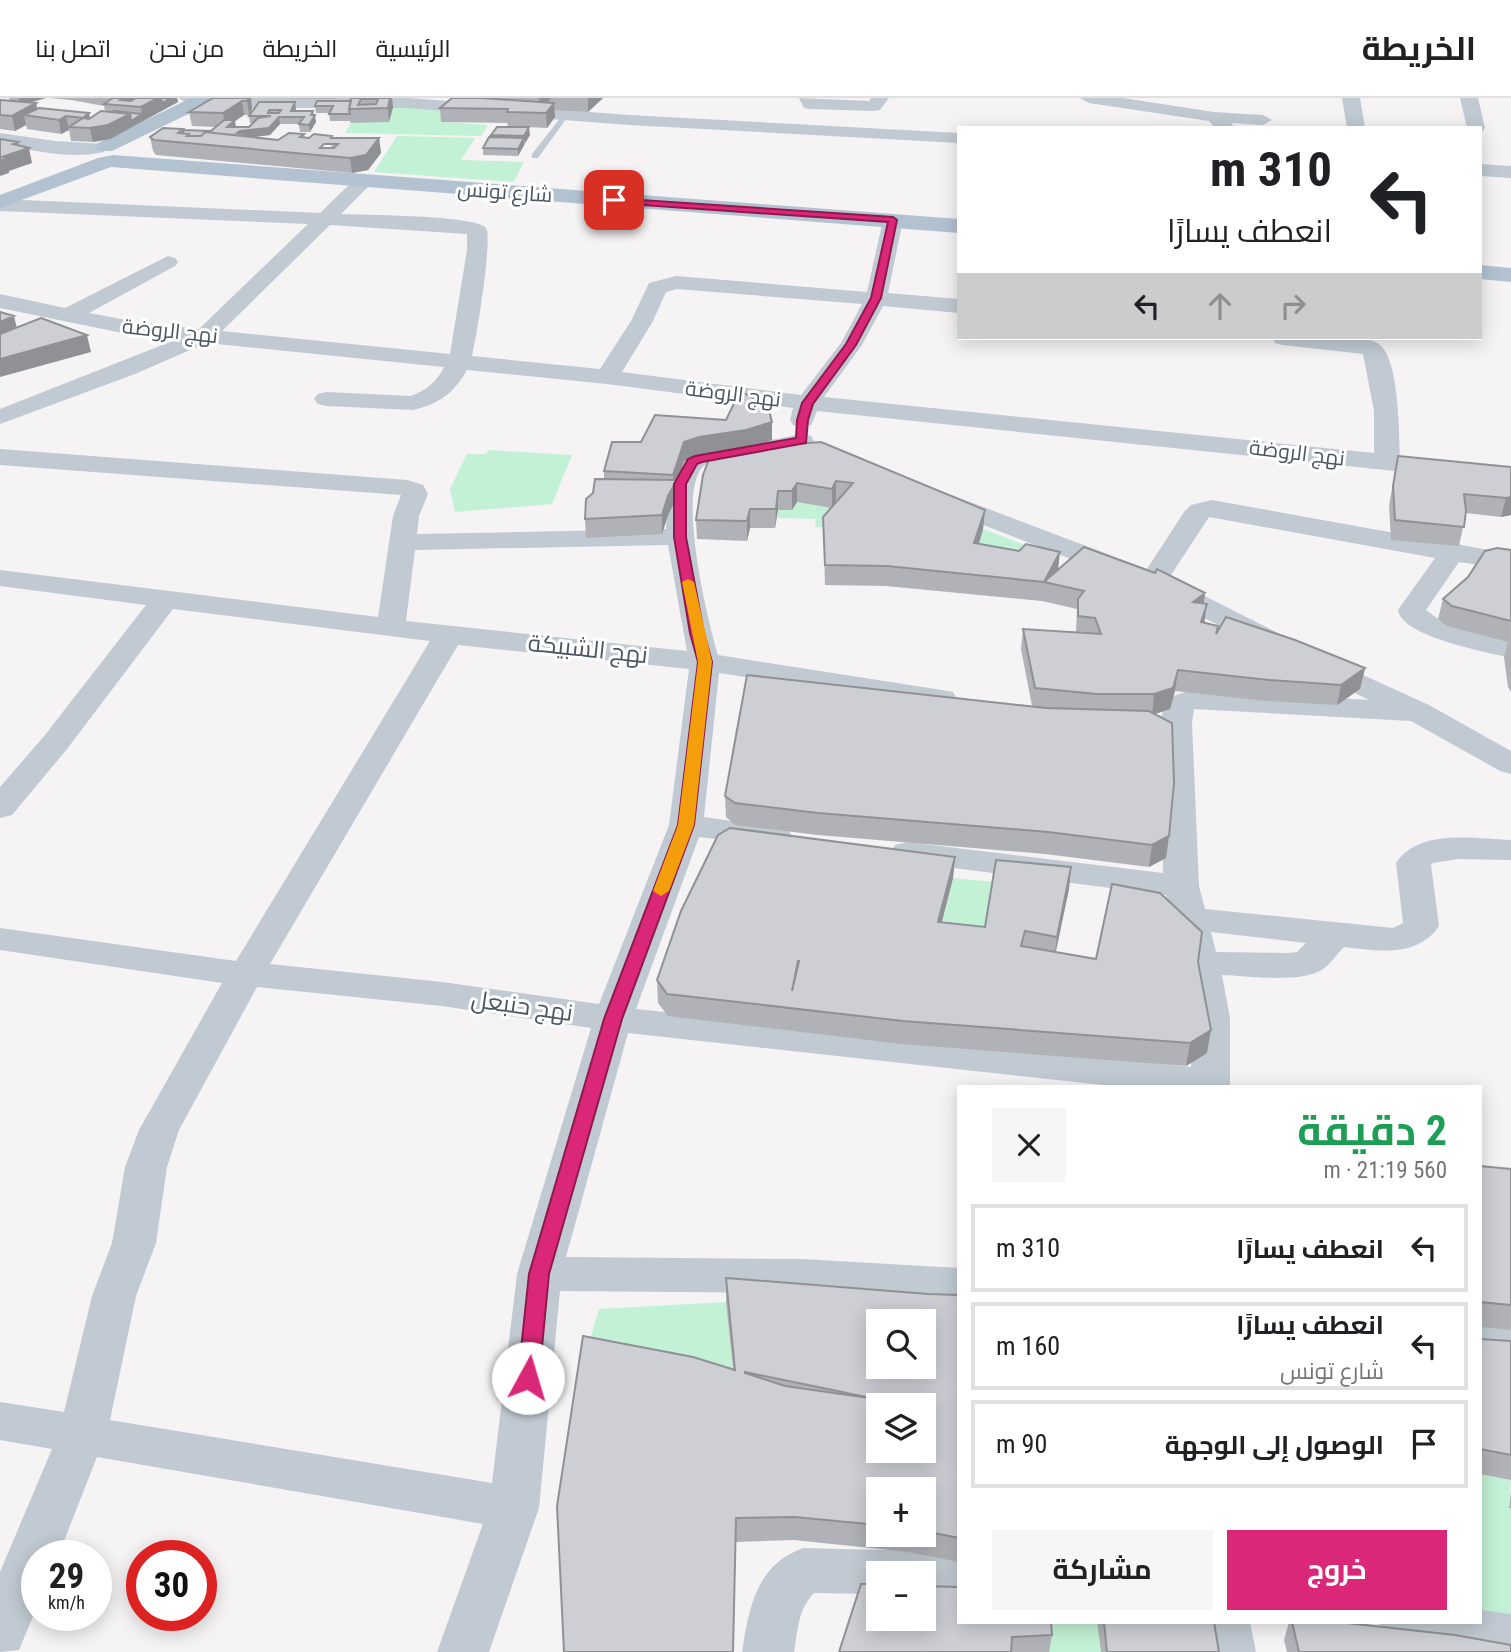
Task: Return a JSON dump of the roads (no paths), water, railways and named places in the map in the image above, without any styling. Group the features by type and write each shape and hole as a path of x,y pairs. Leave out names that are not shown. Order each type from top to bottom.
{"main road":[{"path":"0,204 106,154 209,99"},
{"path":"0,192 106,154 209,99"},
{"name":"شارع تونس","path":"106,154 177,164 364,181 957,226"},
{"path":"1482,272 1511,275"}],"street":[{"path":"808,98 810,104 874,106 880,98"},
{"path":"1089,98 1174,105 1220,123 1263,124 1264,98"},
{"path":"1351,98 1356,126"},
{"path":"1469,98 1476,126"},
{"path":"209,99 410,101 957,138"},
{"path":"0,139 106,154"},
{"path":"1483,170 1511,172"},
{"path":"0,417 127,369 205,335 364,181"},
{"path":"0,204 460,225 477,230 469,327 460,363 437,393 424,401 412,402 326,399"},
{"path":"463,1652 514,1508 539,1274 613,1019 686,825 705,662 697,633 680,537 680,484 692,462 815,446 802,420 807,403 850,345 876,298 893,220"},
{"path":"65,316 168,262"},
{"path":"607,377 642,321 657,288 676,282 957,306"},
{"name":"نهج الروضة","path":"0,301 137,329 607,377 807,403 1511,475"},
{"path":"1305,340 1361,345 1371,349 1377,356 1386,411 1387,464"},
{"path":"0,457 407,488 414,491 406,516 391,627"},
{"path":"917,489 1153,581 1418,712 1508,760"},
{"path":"1153,581 1194,518 1200,511 1212,508 1511,562"},
{"path":"403,542 680,537"},
{"path":"1452,553 1412,610 1412,614 1430,627 1511,649"},
{"name":"نهج الشبيكة","path":"0,578 449,635 705,662 965,704"},
{"path":"0,808 56,742 166,598"},
{"path":"0,1633 82,1436 114,1296 134,1243 146,1167 159,1130 246,975 449,635"},
{"path":"1210,1085 1211,1018 1201,963 1185,902 1163,722 1180,704 1194,699 1418,712"},
{"path":"686,825 807,840"},
{"path":"875,848 1185,902 1335,935 1396,940 1414,934 1421,926 1413,863 1419,855 1437,849 1511,850"},
{"path":"1201,963 1288,965 1308,962 1335,935"},
{"name":"نهج حنبعل","path":"0,939 246,975 442,994 613,1019 1210,1085"},
{"path":"539,1274 679,1273 892,1279 957,1285"},
{"path":"1482,1331 1511,1334"},
{"path":"0,1421 514,1508"},
{"path":"768,1652 777,1599 791,1580 803,1570 957,1574"},
{"path":"1224,1624 1230,1652"},
{"path":"1418,1624 1511,1637"}],"lane":[{"path":"535,156 553,111"}]}
